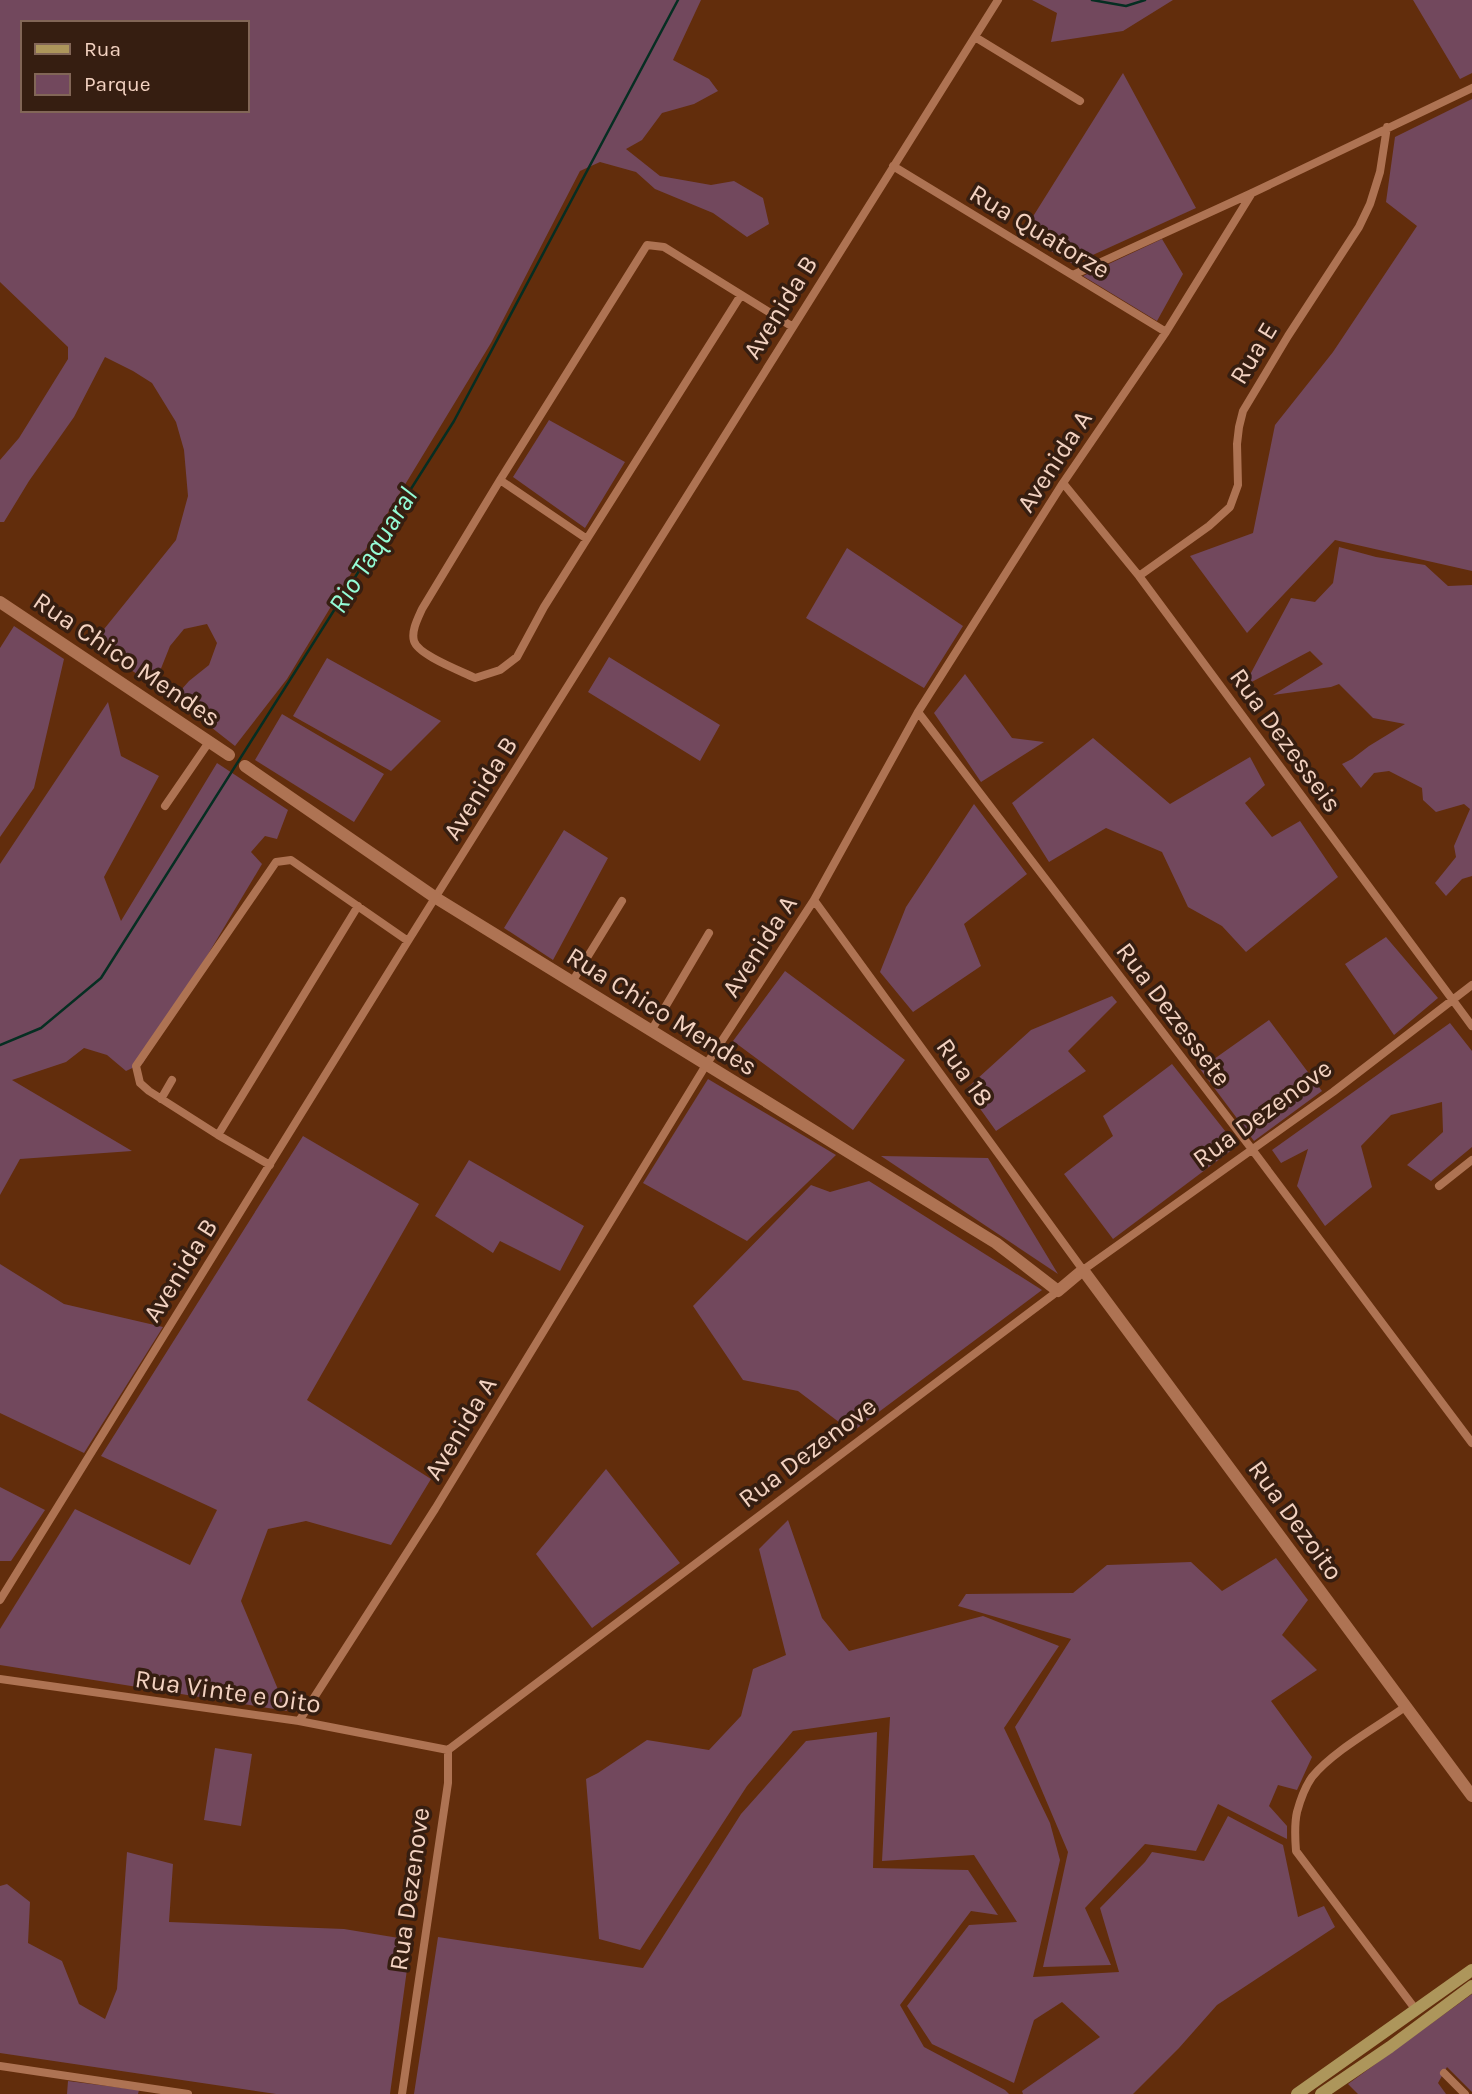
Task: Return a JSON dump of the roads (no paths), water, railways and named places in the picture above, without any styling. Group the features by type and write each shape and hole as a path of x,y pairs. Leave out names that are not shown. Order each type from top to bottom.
{"main road":[{"name":"Rua Chico Mendes","path":"0,602 229,755"},
{"name":"Rua Chico Mendes","path":"245,766 436,898 996,1243 1058,1291"},
{"name":"Rua Dezenove","path":"1058,1291 1083,1270"},
{"name":"Rua Dezoito","path":"1083,1270 1472,1796"},
{"path":"1297,2094 1472,1970"},
{"path":"1321,2094 1472,1986"}],"street":[{"name":"Avenida B","path":"0,1600 408,941 998,0"},
{"path":"975,37 1080,101"},
{"path":"1073,275 1472,88"},
{"name":"Rua E","path":"1139,576 1209,527 1230,506 1238,485 1237,444 1243,411 1359,227 1380,172 1387,127"},
{"name":"Rua Quatorze","path":"893,166 1166,332"},
{"name":"Avenida A","path":"299,1721 435,1509 706,1065 814,900 918,712 1063,482 1166,332 1252,193"},
{"path":"741,295 544,607 517,657 499,670 475,678 420,651 414,641 416,621 500,480 647,245 664,247 793,327"},
{"path":"500,480 587,539"},
{"name":"Rua Dezesseis","path":"1063,482 1139,576 1472,1026"},
{"name":"Rua Dezessete","path":"918,712 1472,1443"},
{"path":"165,806 209,742"},
{"path":"270,1165 218,1135 139,1083 136,1066 276,862 291,860 408,941"},
{"name":"Rua 18","path":"814,900 1083,1270"},
{"path":"572,982 622,901"},
{"path":"218,1135 358,906"},
{"path":"651,1031 709,933"},
{"name":"Rua Dezenove","path":"1083,1270 1333,1091 1472,985"},
{"path":"162,1099 172,1080"},
{"path":"1439,1186 1472,1160"},
{"name":"Rua Dezenove","path":"402,2094 448,1783 449,1750 1058,1291"},
{"name":"Rua Vinte e Oito","path":"0,1679 299,1721 449,1750"},
{"path":"1405,1707 1332,1758 1312,1778 1302,1795 1296,1814 1295,1834 1296,1851 1416,2010"},
{"path":"0,2066 188,2094"},
{"path":"1444,2073 1465,2094"}],"waterway":[{"name":"Rio Taquaral","path":"0,1045 41,1028 101,978 454,421 678,0"},
{"path":"1092,0 1126,6 1145,0"}]}
